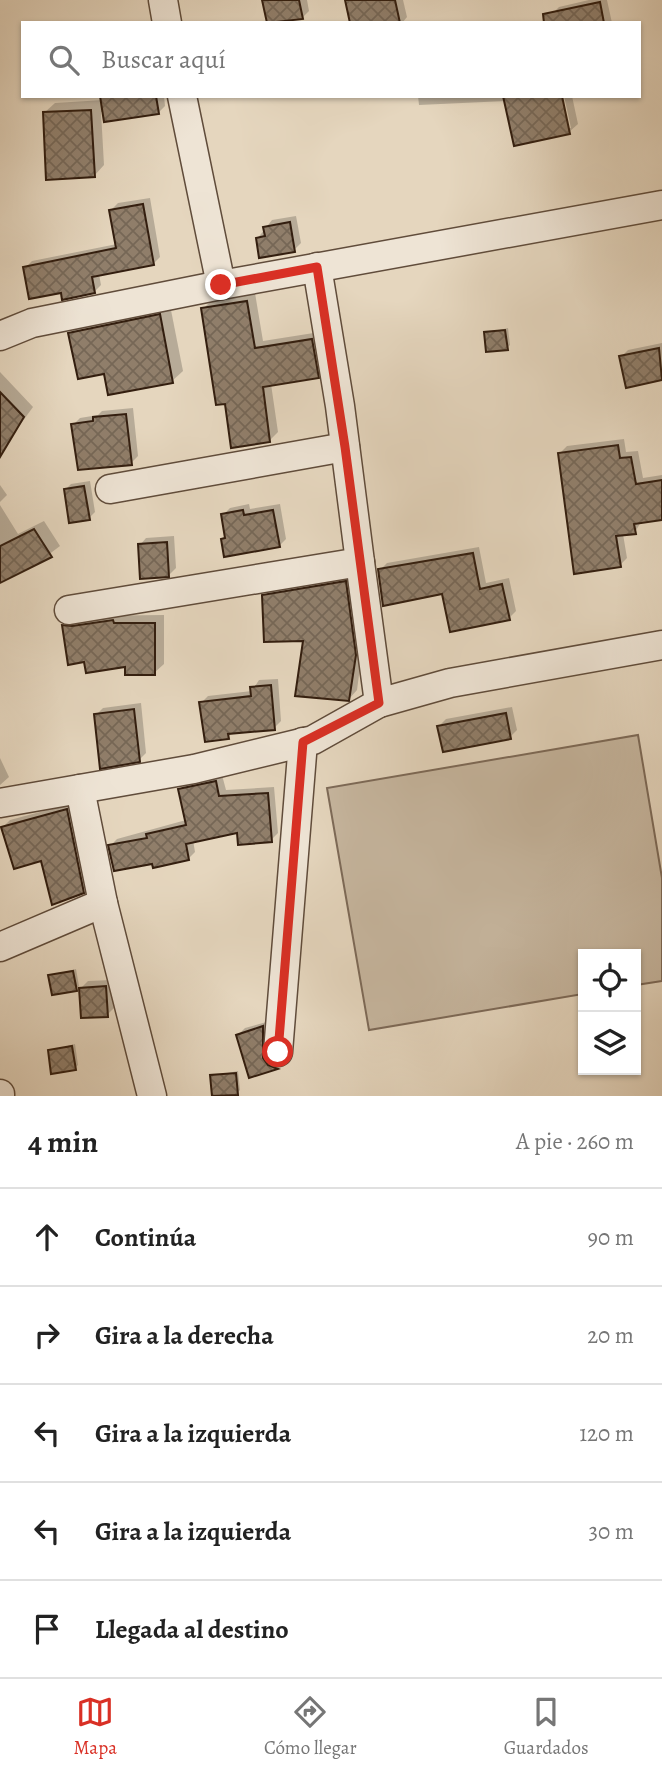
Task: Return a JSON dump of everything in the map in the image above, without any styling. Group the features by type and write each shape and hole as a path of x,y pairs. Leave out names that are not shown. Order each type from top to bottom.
{"street":[{"path":"163,0 167,21"},
{"path":"182,98 221,285"},
{"path":"0,336 32,323 221,285 662,205"},
{"path":"317,267 345,447 379,703"},
{"path":"110,489 345,447"},
{"path":"69,610 360,562"},
{"path":"0,803 194,769 303,742 379,703 450,684 662,645"},
{"path":"278,1052 303,742"},
{"path":"80,789 103,903 152,1096"},
{"path":"0,947 103,903"}],"shaded area":[{"path":"638,735 662,878 662,981 641,984 641,949 578,949 578,995 369,1030 327,788"}],"building":[{"path":"262,0 299,0 303,19 267,21"},
{"path":"345,0 395,0 400,21 350,21"},
{"path":"600,2 604,21 544,21 543,14"},
{"path":"100,98 156,98 159,114 104,122"},
{"path":"503,98 562,98 570,134 514,146"},
{"path":"91,110 95,177 46,180 43,112"},
{"path":"143,204 154,265 92,277 95,293 62,300 61,293 29,299 23,267 116,248 109,210"},
{"path":"290,222 295,252 259,258 256,238 265,236 263,227"},
{"path":"247,301 255,348 312,339 319,378 263,387 270,442 231,448 225,404 216,405 201,308"},
{"path":"160,314 173,383 108,395 104,374 78,379 68,333"},
{"path":"505,330 508,350 486,352 484,332"},
{"path":"659,348 662,380 626,388 619,356"},
{"path":"0,392 24,417 0,457"},
{"path":"126,414 132,465 78,470 71,424 93,421 93,417"},
{"path":"618,445 620,458 631,457 636,484 662,480 662,520 634,524 636,534 616,536 621,567 574,574 558,453"},
{"path":"84,486 90,520 69,523 64,489"},
{"path":"243,510 244,515 273,510 280,547 224,557 221,539 225,538 221,514"},
{"path":"34,529 52,557 0,583 0,546"},
{"path":"167,542 169,577 140,579 138,544"},
{"path":"473,553 480,589 502,584 510,620 450,632 442,594 383,606 378,569"},
{"path":"346,581 356,655 349,701 295,696 303,641 264,642 262,595"},
{"path":"113,620 114,623 155,623 155,675 125,675 125,667 86,673 84,662 68,665 62,625"},
{"path":"271,685 275,730 228,734 229,739 205,742 199,702 251,696 250,687"},
{"path":"134,709 140,762 100,769 94,714"},
{"path":"506,713 511,739 443,752 437,726"},
{"path":"216,781 219,796 268,793 272,842 238,845 237,833 186,844 189,860 153,868 152,864 114,871 108,845 147,838 146,834 186,825 178,789"},
{"path":"67,809 84,893 52,905 41,861 14,869 1,827"},
{"path":"73,971 77,991 52,995 48,975"},
{"path":"106,986 108,1017 81,1018 79,988"},
{"path":"263,1026 263,1058 268,1065 278,1069 249,1078 236,1035"},
{"path":"72,1046 76,1070 51,1074 48,1050"},
{"path":"236,1073 238,1095 212,1096 210,1075"}],"route":[{"path":"221,285 317,267 340,406 379,703 313,740 303,742 278,1052"}]}
